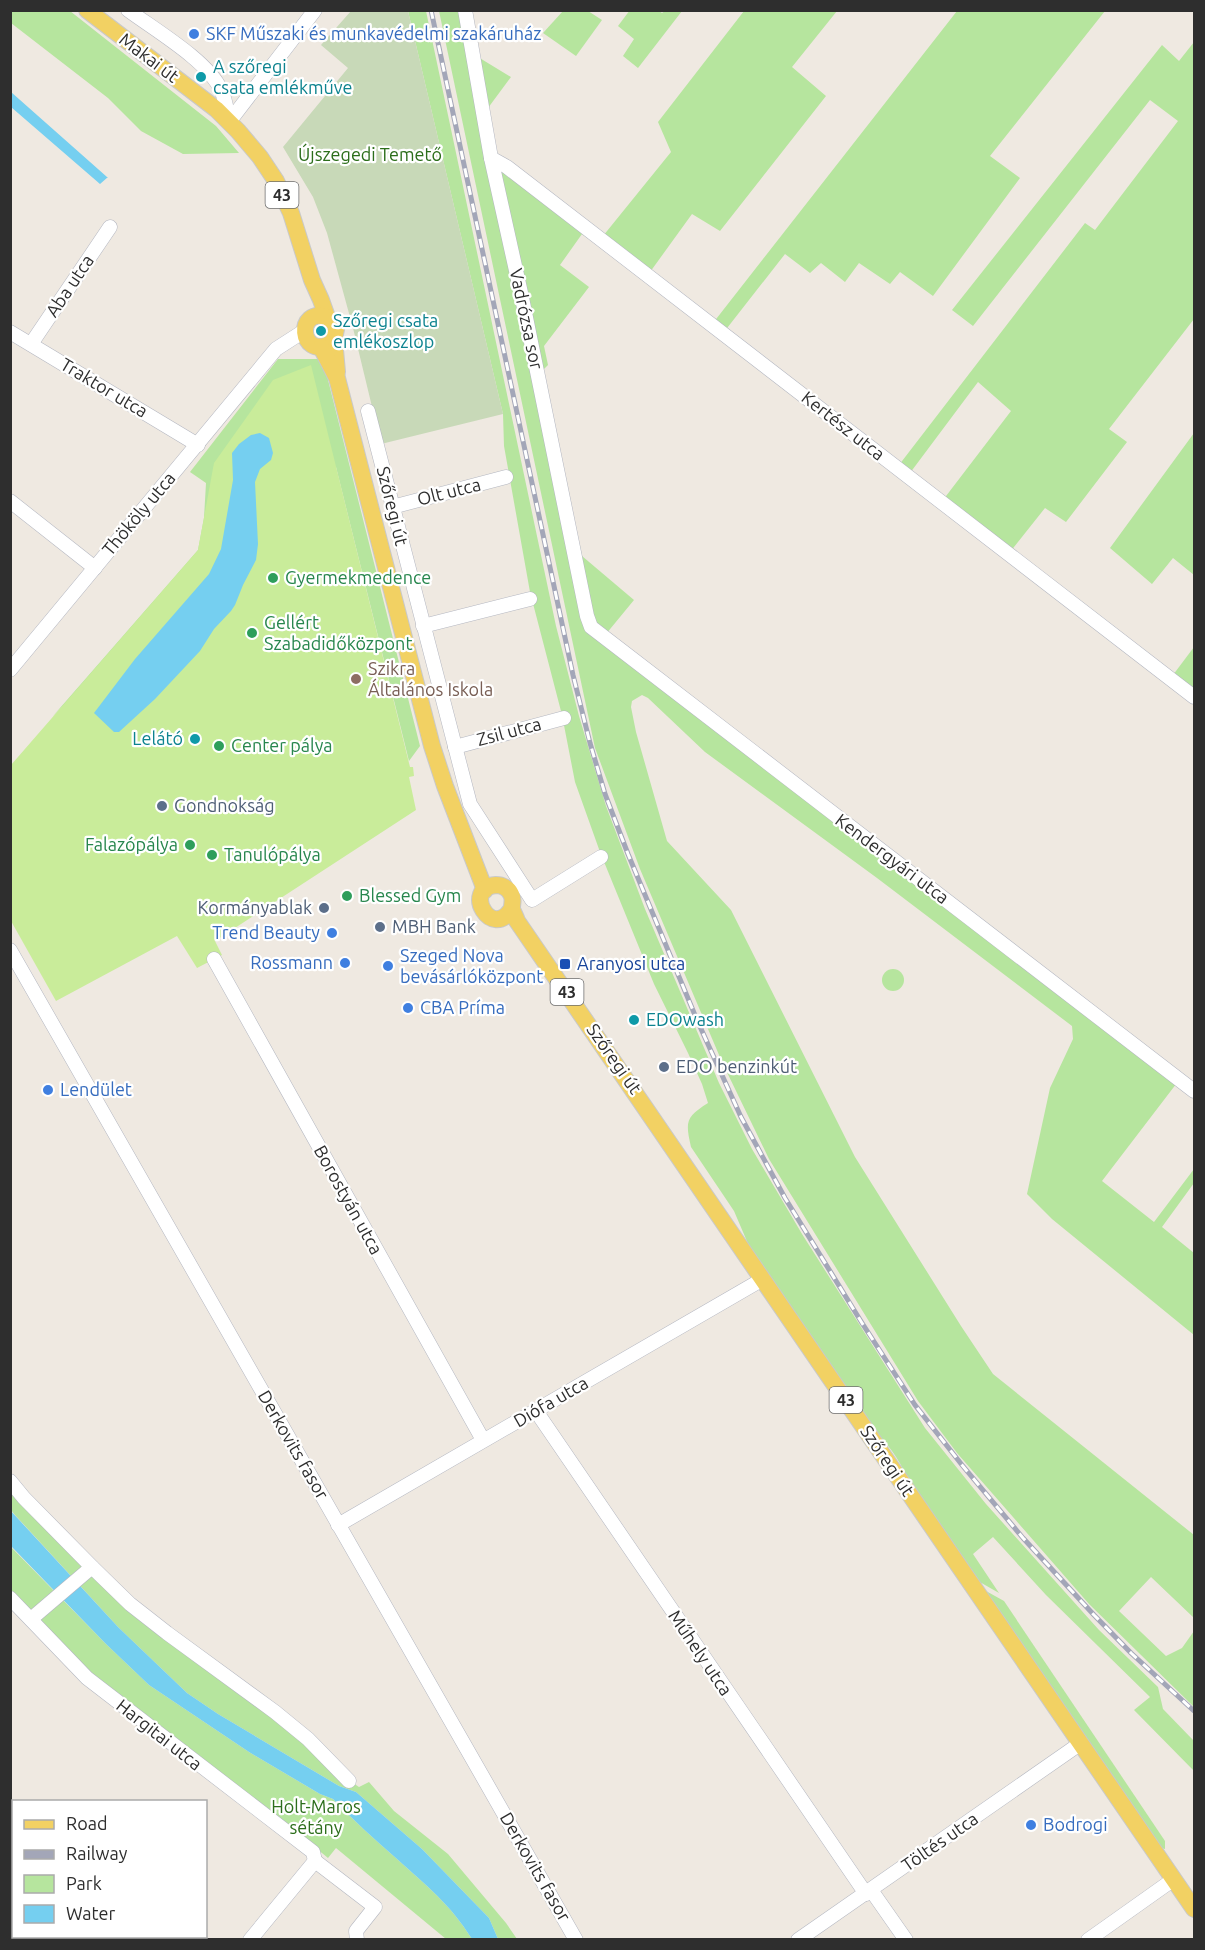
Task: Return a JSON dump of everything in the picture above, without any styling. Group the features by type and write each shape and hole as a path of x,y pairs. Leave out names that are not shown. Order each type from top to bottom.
{"main road":[{"name":"Makai út","path":"87,10 199,96 229,122"},
{"name":"Szőregi út","path":"229,122 249,143 276,181 298,233 312,280 318,332 337,378 432,746 445,786 470,847 490,887"},
{"name":"Szőregi út","path":"490,887 480,899 482,910 489,917 506,913"},
{"name":"Szőregi út","path":"490,887 504,887 513,898 506,913"},
{"name":"Szőregi út","path":"506,913 519,937 540,952 1194,1909"}],"street":[{"name":"Makai út","path":"128,10 201,63 213,76 226,103 229,122"},
{"path":"229,122 315,10"},
{"name":"Vadrózsa sor","path":"465,10 490,158 521,293 591,627"},
{"name":"Kertész utca","path":"490,158 507,167 1194,697"},
{"name":"Aba utca","path":"31,344 110,227"},
{"name":"Traktor utca","path":"10,332 198,445"},
{"name":"Thököly utca","path":"10,670 276,349 318,332"},
{"name":"Szőregi út","path":"368,411 470,804 532,900 601,857"},
{"name":"Olt utca","path":"392,507 506,477"},
{"path":"10,501 95,568"},
{"path":"423,626 530,599"},
{"name":"Kendergyári utca","path":"591,627 1194,1091"},
{"name":"Zsil utca","path":"455,747 564,718"},
{"name":"Derkovits fasor","path":"10,950 576,1940"},
{"name":"Borostyán utca","path":"214,959 483,1440"},
{"name":"Diófa utca","path":"338,1525 763,1279"},
{"name":"Műhely utca","path":"536,1411 869,1892 906,1940"},
{"path":"10,1481 86,1572 275,1712 308,1739 349,1780"},
{"path":"31,1619 86,1572"},
{"name":"Hargitai utca","path":"10,1598 87,1678 313,1852 315,1861 375,1907 356,1931 357,1940"},
{"name":"Töltés utca","path":"798,1940 1081,1743"},
{"path":"250,1940 315,1861"},
{"path":"1088,1940 1174,1879"}],"green space":[{"path":"630,10 662,13 682,11 638,68 623,56 634,39 618,26"},
{"path":"10,11 70,11 216,126 239,153 183,154 141,131 108,98 11,23"},
{"name":"Újszegedi Temető","path":"351,11 408,11 503,414 381,444 327,233 313,197 283,147 348,68 321,45"},
{"path":"408,11 426,11 556,626 579,716 606,806 645,909 719,1083 752,1149 802,1234 925,1428 986,1504 1099,1630 1158,1687 1163,1709 1194,1741 1194,1771 1134,1710 1150,1697 1046,1595 993,1537 973,1554 999,1593 978,1581 910,1483 892,1451 878,1436 749,1246 734,1211 691,1147 688,1131 689,1120 695,1112 708,1103 688,1053 654,984 600,852 575,782 562,715 530,592 504,446 503,414"},
{"path":"439,11 469,11 478,57 511,77 488,108 496,153 603,236 671,152 658,122 744,11 837,11 792,67 826,96 720,231 692,214 645,279 582,234 560,265 589,287 544,346 548,365 540,373 582,556 634,600 606,634 1183,1075 1102,1181 1154,1222 1194,1169 1194,1183 1162,1227 1194,1253 1194,1335 1052,1219 1027,1194 1050,1088 1073,1039 1072,1026 877,878 705,752 648,698 642,695 632,701 636,732 667,841 731,910 855,1157 993,1374 1194,1535 1194,1618 1151,1577 1119,1611 1166,1656 1182,1648 1194,1631 1194,1707 1089,1604 957,1453 918,1401 769,1159 722,1062 640,869 595,748"},
{"path":"563,11 588,11 602,20 576,56 543,33"},
{"path":"957,11 1105,11 990,156 1020,178 933,296 900,272 890,284 859,263 845,282 821,263 810,273 785,254 724,332 713,323"},
{"path":"1194,42 1194,319 1109,429 1127,442 1066,522 1045,508 1010,552 943,500 1011,411 978,382 910,473 899,465 1085,223 1095,230 1178,121 1150,100 973,326 952,310 1162,45 1179,61"},
{"path":"278,359 318,359 325,368 420,746 409,761 336,467 221,549 53,716 198,550 204,518 206,483 190,472"},
{"name":"Gellért Szabadidőközpont","path":"311,365 410,767 413,767 414,776 409,777 416,810 215,941 222,955 197,968 177,936 56,1001 11,921 11,765 198,550 214,463 273,380"},
{"path":"1194,433 1194,575 1173,558 1152,584 1110,548"},
{"path":"1194,647 1194,693 1173,675"},
{"path":"893,969 901,972 904,980 901,988 893,991 885,988 882,980 885,972"},
{"name":"Holt-Maros sétány","path":"10,1481 92,1567 353,1783 359,1787 369,1782 394,1811 448,1854 517,1939 498,1939 489,1918 422,1849 356,1792 339,1786 187,1693 118,1627 15,1515 11,1510"},
{"name":"Holt-Maros sétány","path":"10,1546 149,1685 249,1752 320,1794 333,1799 438,1896 472,1939 446,1939 336,1848 328,1858 83,1670 11,1592"},
{"path":"986,1591 1004,1601 1165,1841 1165,1849 1161,1848"}],"water":[{"path":"11,92 108,177 100,184 11,107"},
{"path":"260,433 269,438 273,453 271,460 260,469 255,482 258,544 256,560 235,605 214,629 200,651 155,699 119,732 114,732 94,713 135,659 209,574 221,549 233,480 232,453 251,435"},
{"path":"10,1510 118,1627 187,1693 339,1786 356,1792 422,1849 489,1918 498,1939 472,1939 438,1896 333,1799 320,1794 249,1752 149,1685 11,1546"}],"railway":[{"path":"431,10 573,675 590,743 605,794 628,854 697,1020 741,1117 785,1198 915,1405 1023,1538 1131,1653 1194,1711"}],"place":[{"name":"SKF Műszaki és munkavédelmi szakáruház","path":"194,34"},
{"name":"A szőregi csata emlékműve","path":"201,77"},
{"name":"Szőregi csata emlékoszlop","path":"321,331"},
{"name":"Gyermekmedence","path":"273,578"},
{"name":"Gellért Szabadidőközpont","path":"252,633"},
{"name":"Szikra Általános Iskola","path":"356,679"},
{"name":"Lelátó","path":"195,739"},
{"name":"Center pálya","path":"219,746"},
{"name":"Gondnokság","path":"162,806"},
{"name":"Falazópálya","path":"190,845"},
{"name":"Tanulópálya","path":"212,855"},
{"name":"Blessed Gym","path":"347,896"},
{"name":"Kormányablak","path":"324,908"},
{"name":"MBH Bank","path":"380,927"},
{"name":"Trend Beauty","path":"332,933"},
{"name":"Rossmann","path":"345,963"},
{"name":"Aranyosi utca","path":"565,964"},
{"name":"Szeged Nova bevásárlóközpont","path":"388,966"},
{"name":"CBA Príma","path":"408,1008"},
{"name":"EDOwash","path":"634,1020"},
{"name":"EDO benzinkút","path":"664,1067"},
{"name":"Lendület","path":"48,1090"},
{"name":"Bodrogi","path":"1031,1825"}]}
